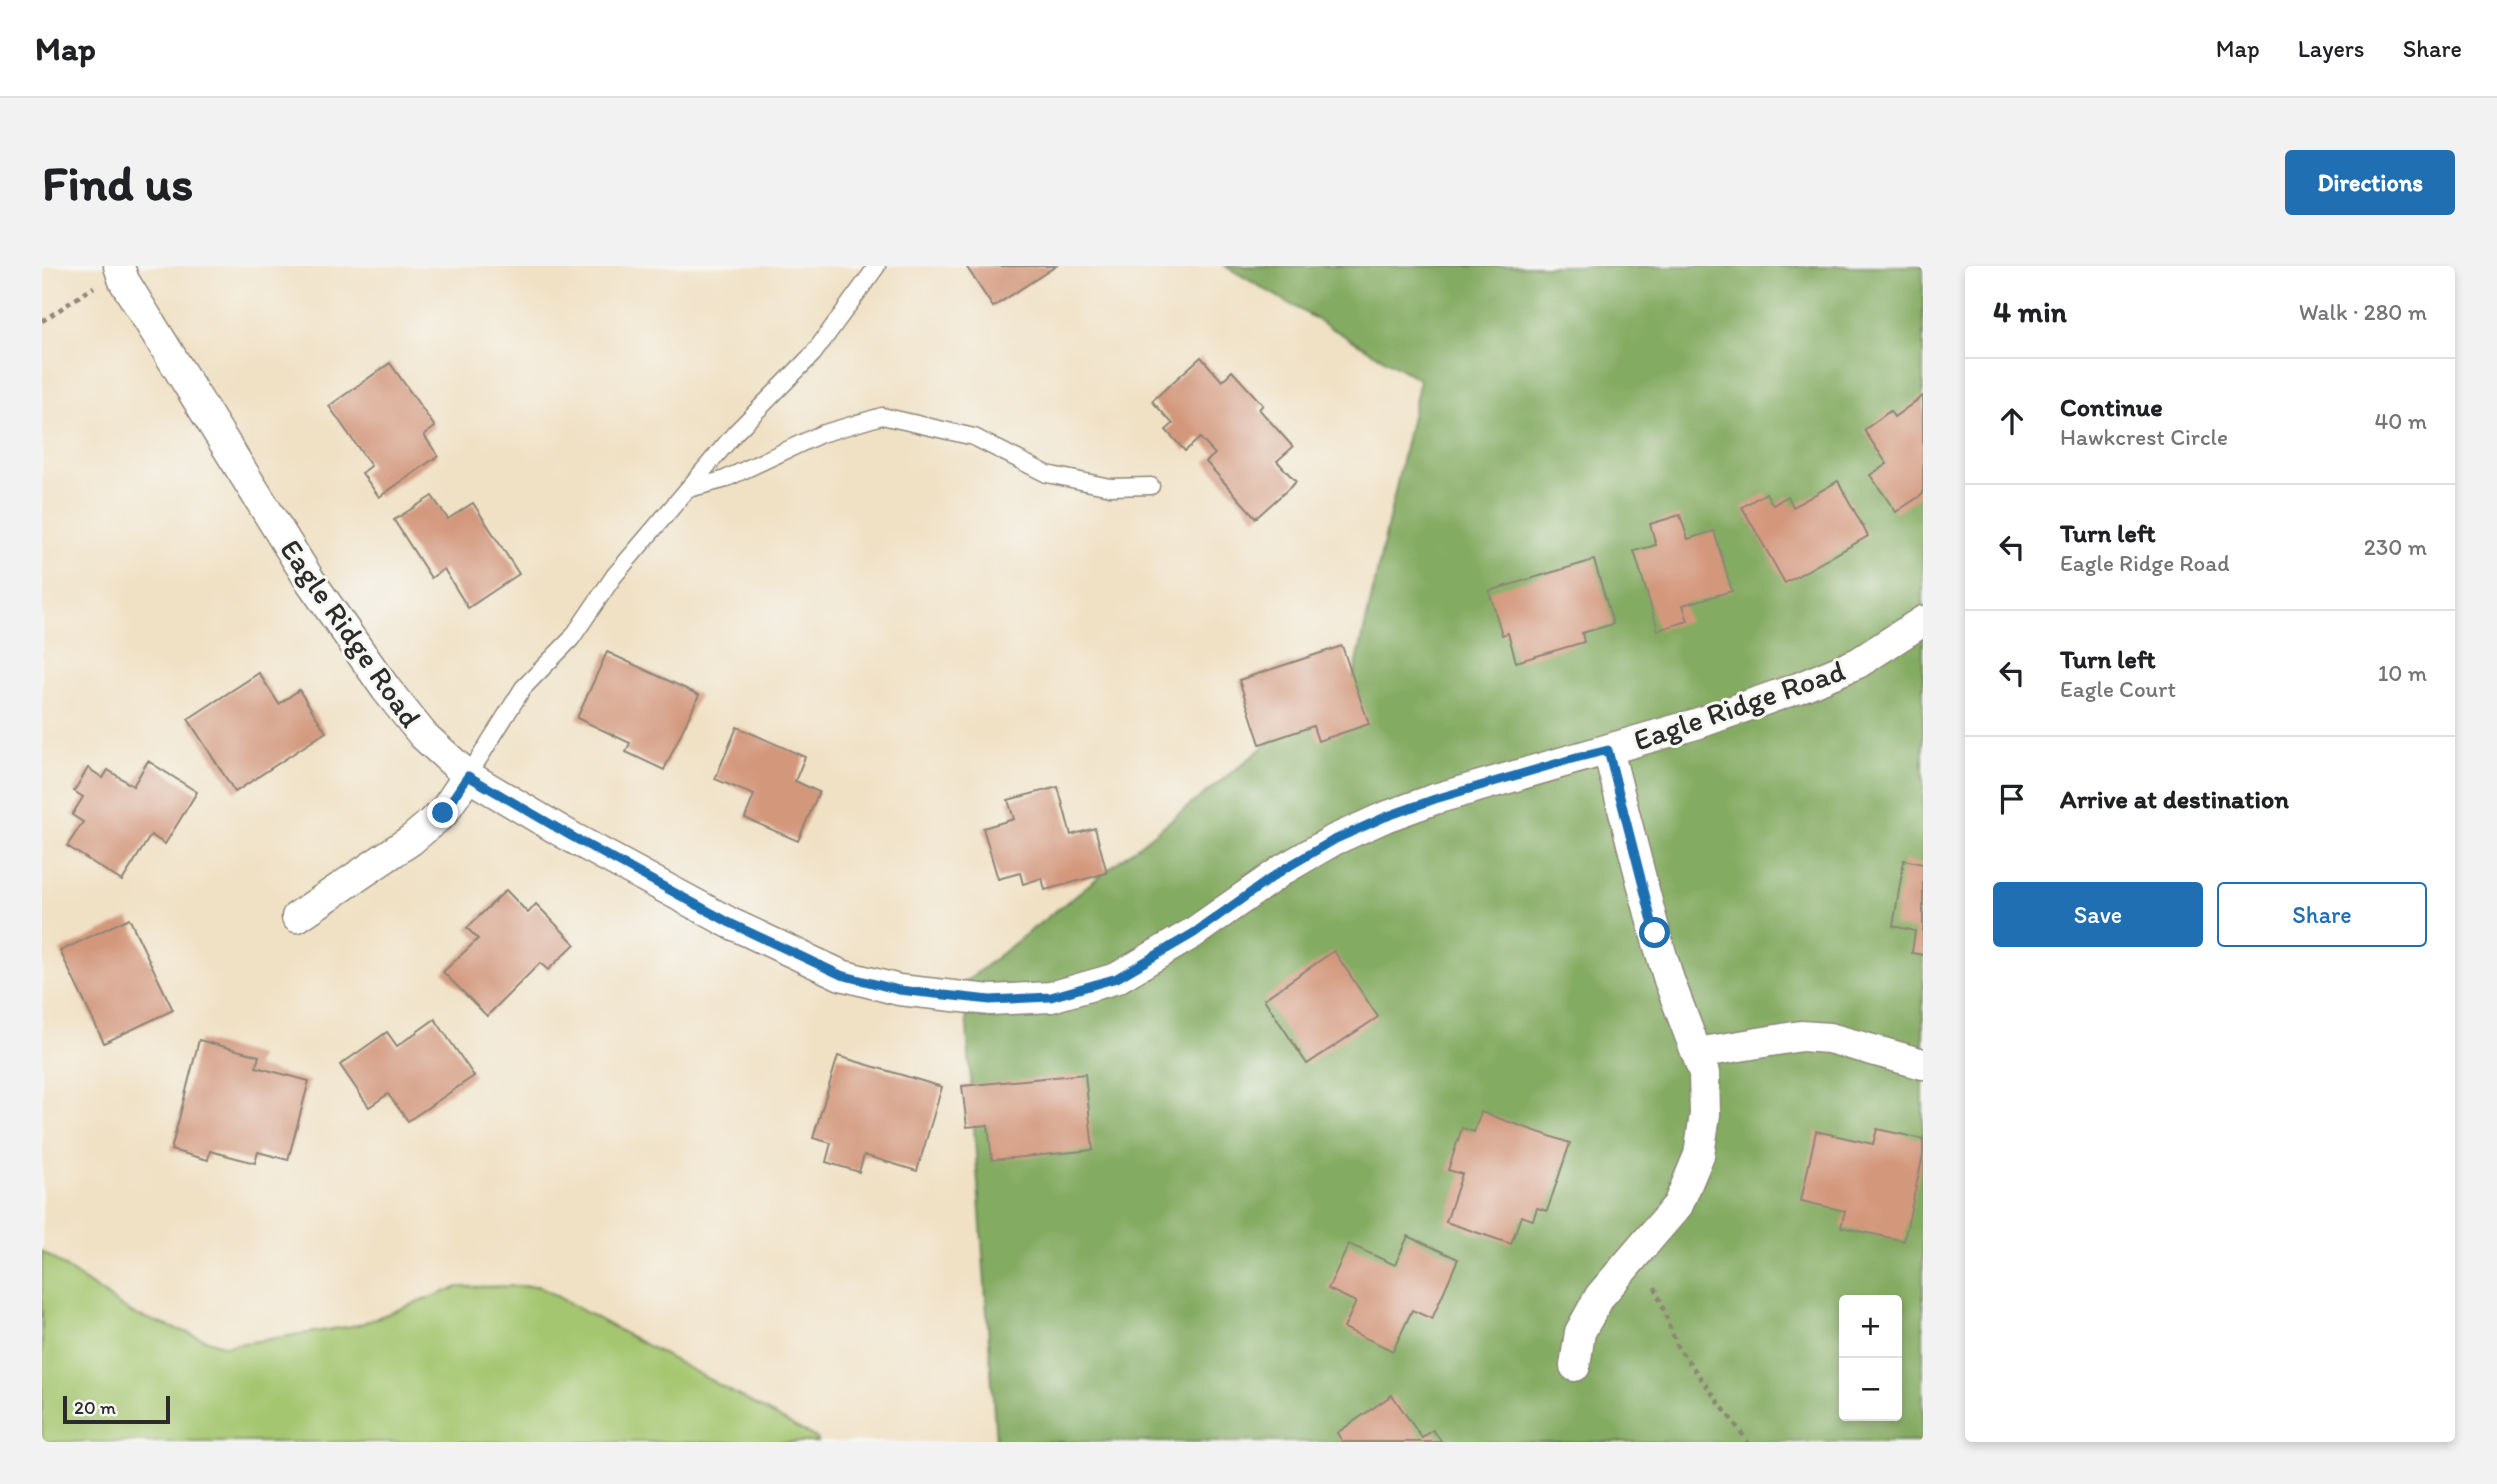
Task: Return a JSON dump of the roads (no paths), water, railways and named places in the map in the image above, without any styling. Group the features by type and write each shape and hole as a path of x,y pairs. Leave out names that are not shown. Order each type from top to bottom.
{"street":[{"name":"Eagle Ridge Road","path":"119,268 124,281 309,579 386,689 423,735 468,776 730,923 841,975 899,990 990,1000 1051,997 1117,978 1194,933 1284,869 1334,840 1385,817 1435,799 1696,724 1798,688 1858,663 1923,621"},
{"path":"1575,1366 1580,1332 1600,1296 1678,1205 1699,1154 1705,1114 1704,1073 1669,980 1655,933 1608,750"},
{"path":"297,917 411,841 443,813 468,776"},
{"path":"1697,1053 1801,1036 1829,1038 1923,1064"}],"lane":[{"path":"468,776 523,688 571,639 614,576 736,432 813,354 877,266"},
{"path":"688,489 723,480 821,434 882,416 974,437 1047,474 1110,487 1151,486"}]}
